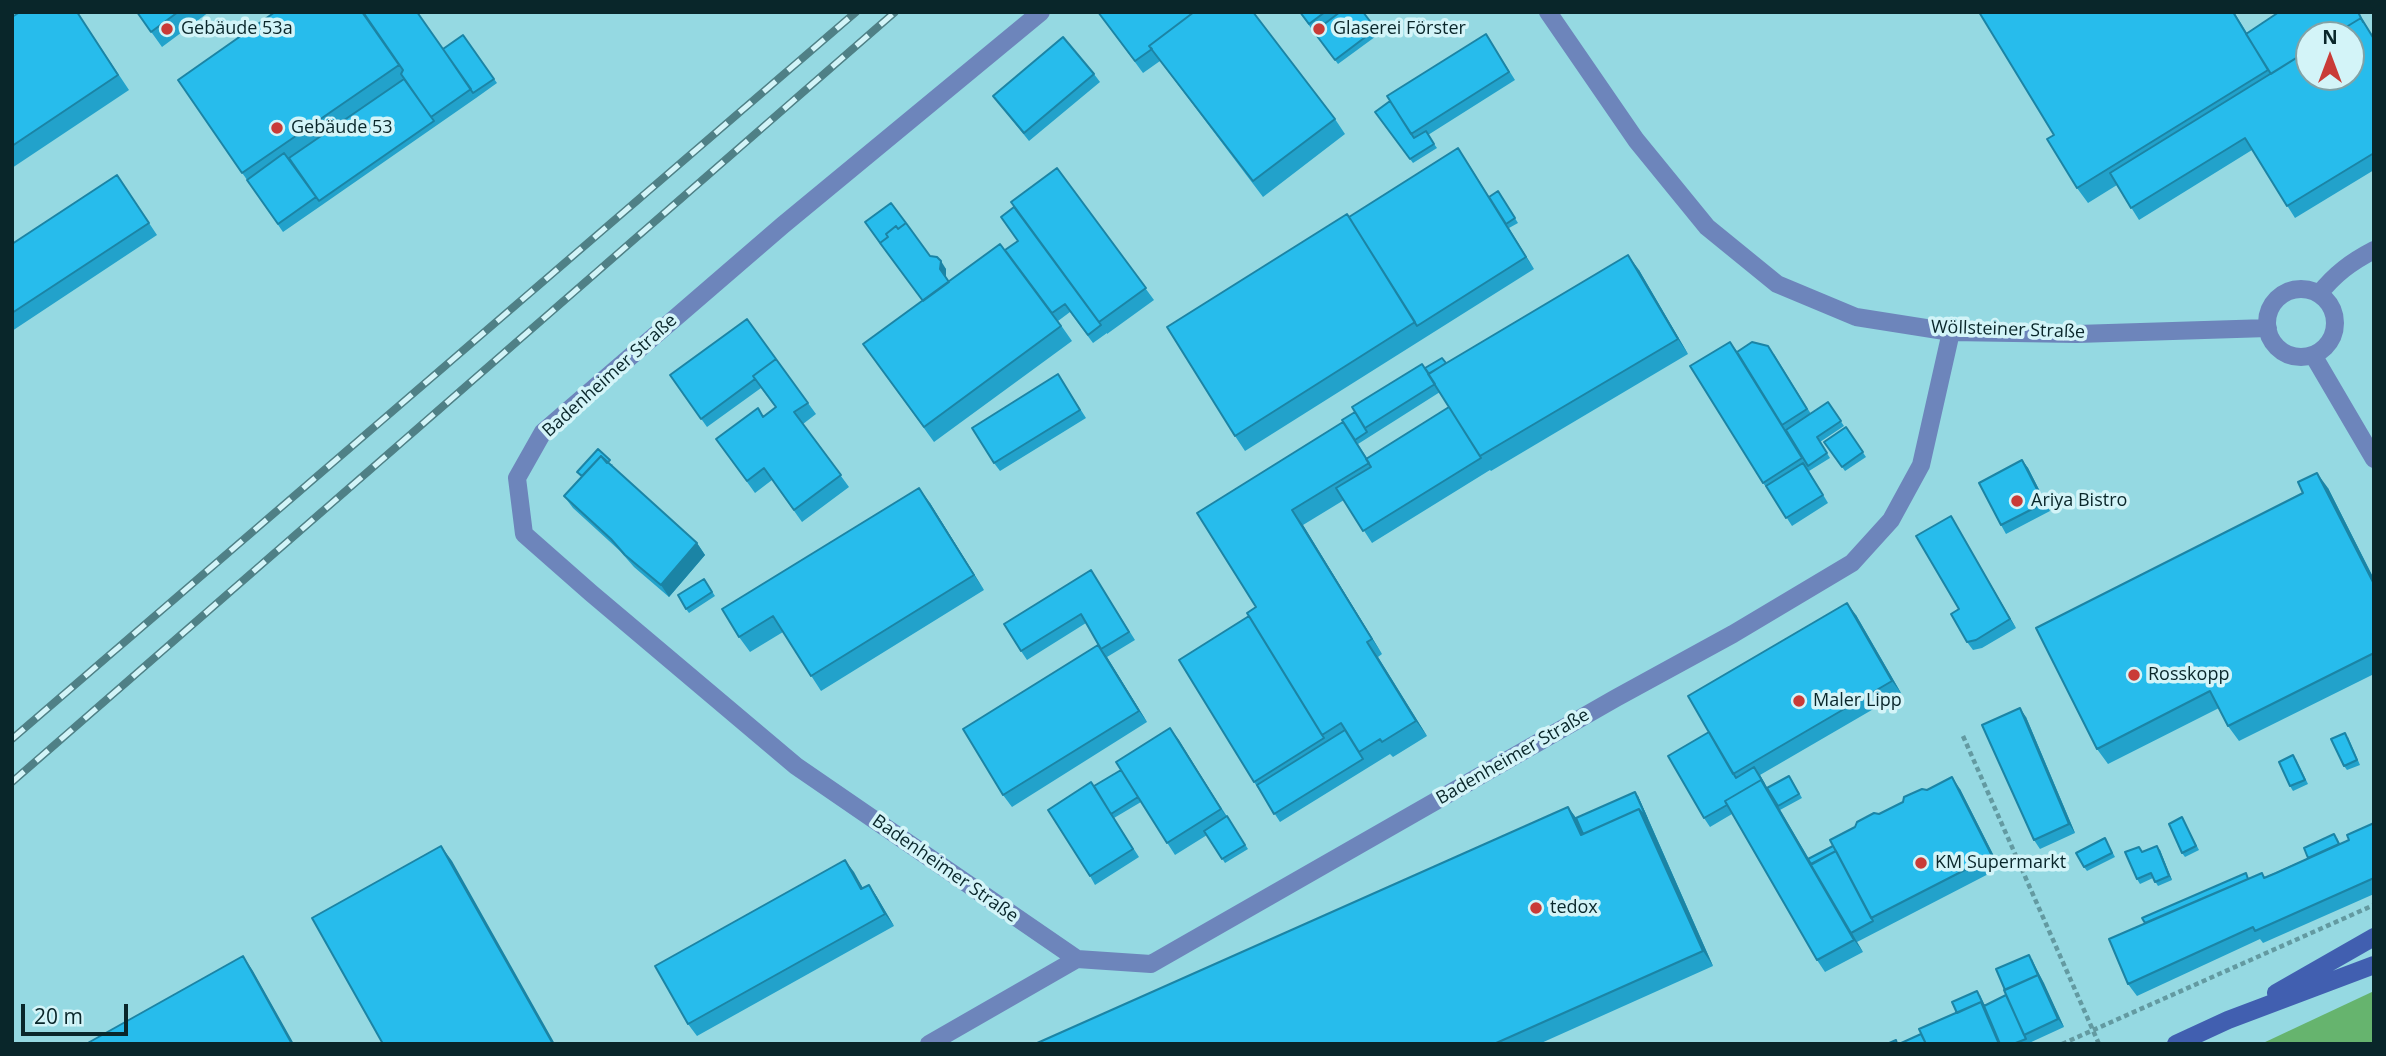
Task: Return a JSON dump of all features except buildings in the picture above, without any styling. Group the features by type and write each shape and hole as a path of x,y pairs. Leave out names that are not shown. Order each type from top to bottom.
{"street":[{"name":"Badenheimer Straße","path":"1041,12 783,225 543,432 517,478 524,534 590,593 796,766 1077,959 1151,964 1733,634 1852,563 1891,520 1921,465 1951,332"},
{"name":"Wöllsteiner Straße","path":"1548,12 1636,140 1707,227 1777,284 1856,317 1951,332 2077,334 2268,328"},
{"path":"2319,294 2334,275 2349,263 2374,250"},
{"path":"2298,289 2309,289 2319,294 2332,307 2336,324 2331,339 2313,355 2294,356 2285,352 2277,346 2268,328 2271,307 2278,298 2298,289"},
{"path":"2313,355 2374,459"},
{"path":"2228,1020 2374,937"},
{"path":"929,1044 1077,959"},
{"path":"2176,1044 2228,1020 2374,965"}],"path":[{"path":"1963,736 2099,1044"},
{"path":"2062,1044 2374,905"}],"green space":[{"path":"2374,991 2374,1044 2261,1044"}],"railway":[{"path":"12,739 856,12"},
{"path":"12,782 895,12"}],"place":[{"name":"Gebäude 53a","path":"167,29"},
{"name":"Glaserei Förster","path":"1319,29"},
{"name":"Gebäude 53","path":"277,128"},
{"name":"Ariya Bistro","path":"2017,501"},
{"name":"Rosskopp","path":"2134,675"},
{"name":"Maler Lipp","path":"1799,701"},
{"name":"KM Supermarkt","path":"1921,863"},
{"name":"tedox","path":"1536,908"}]}
